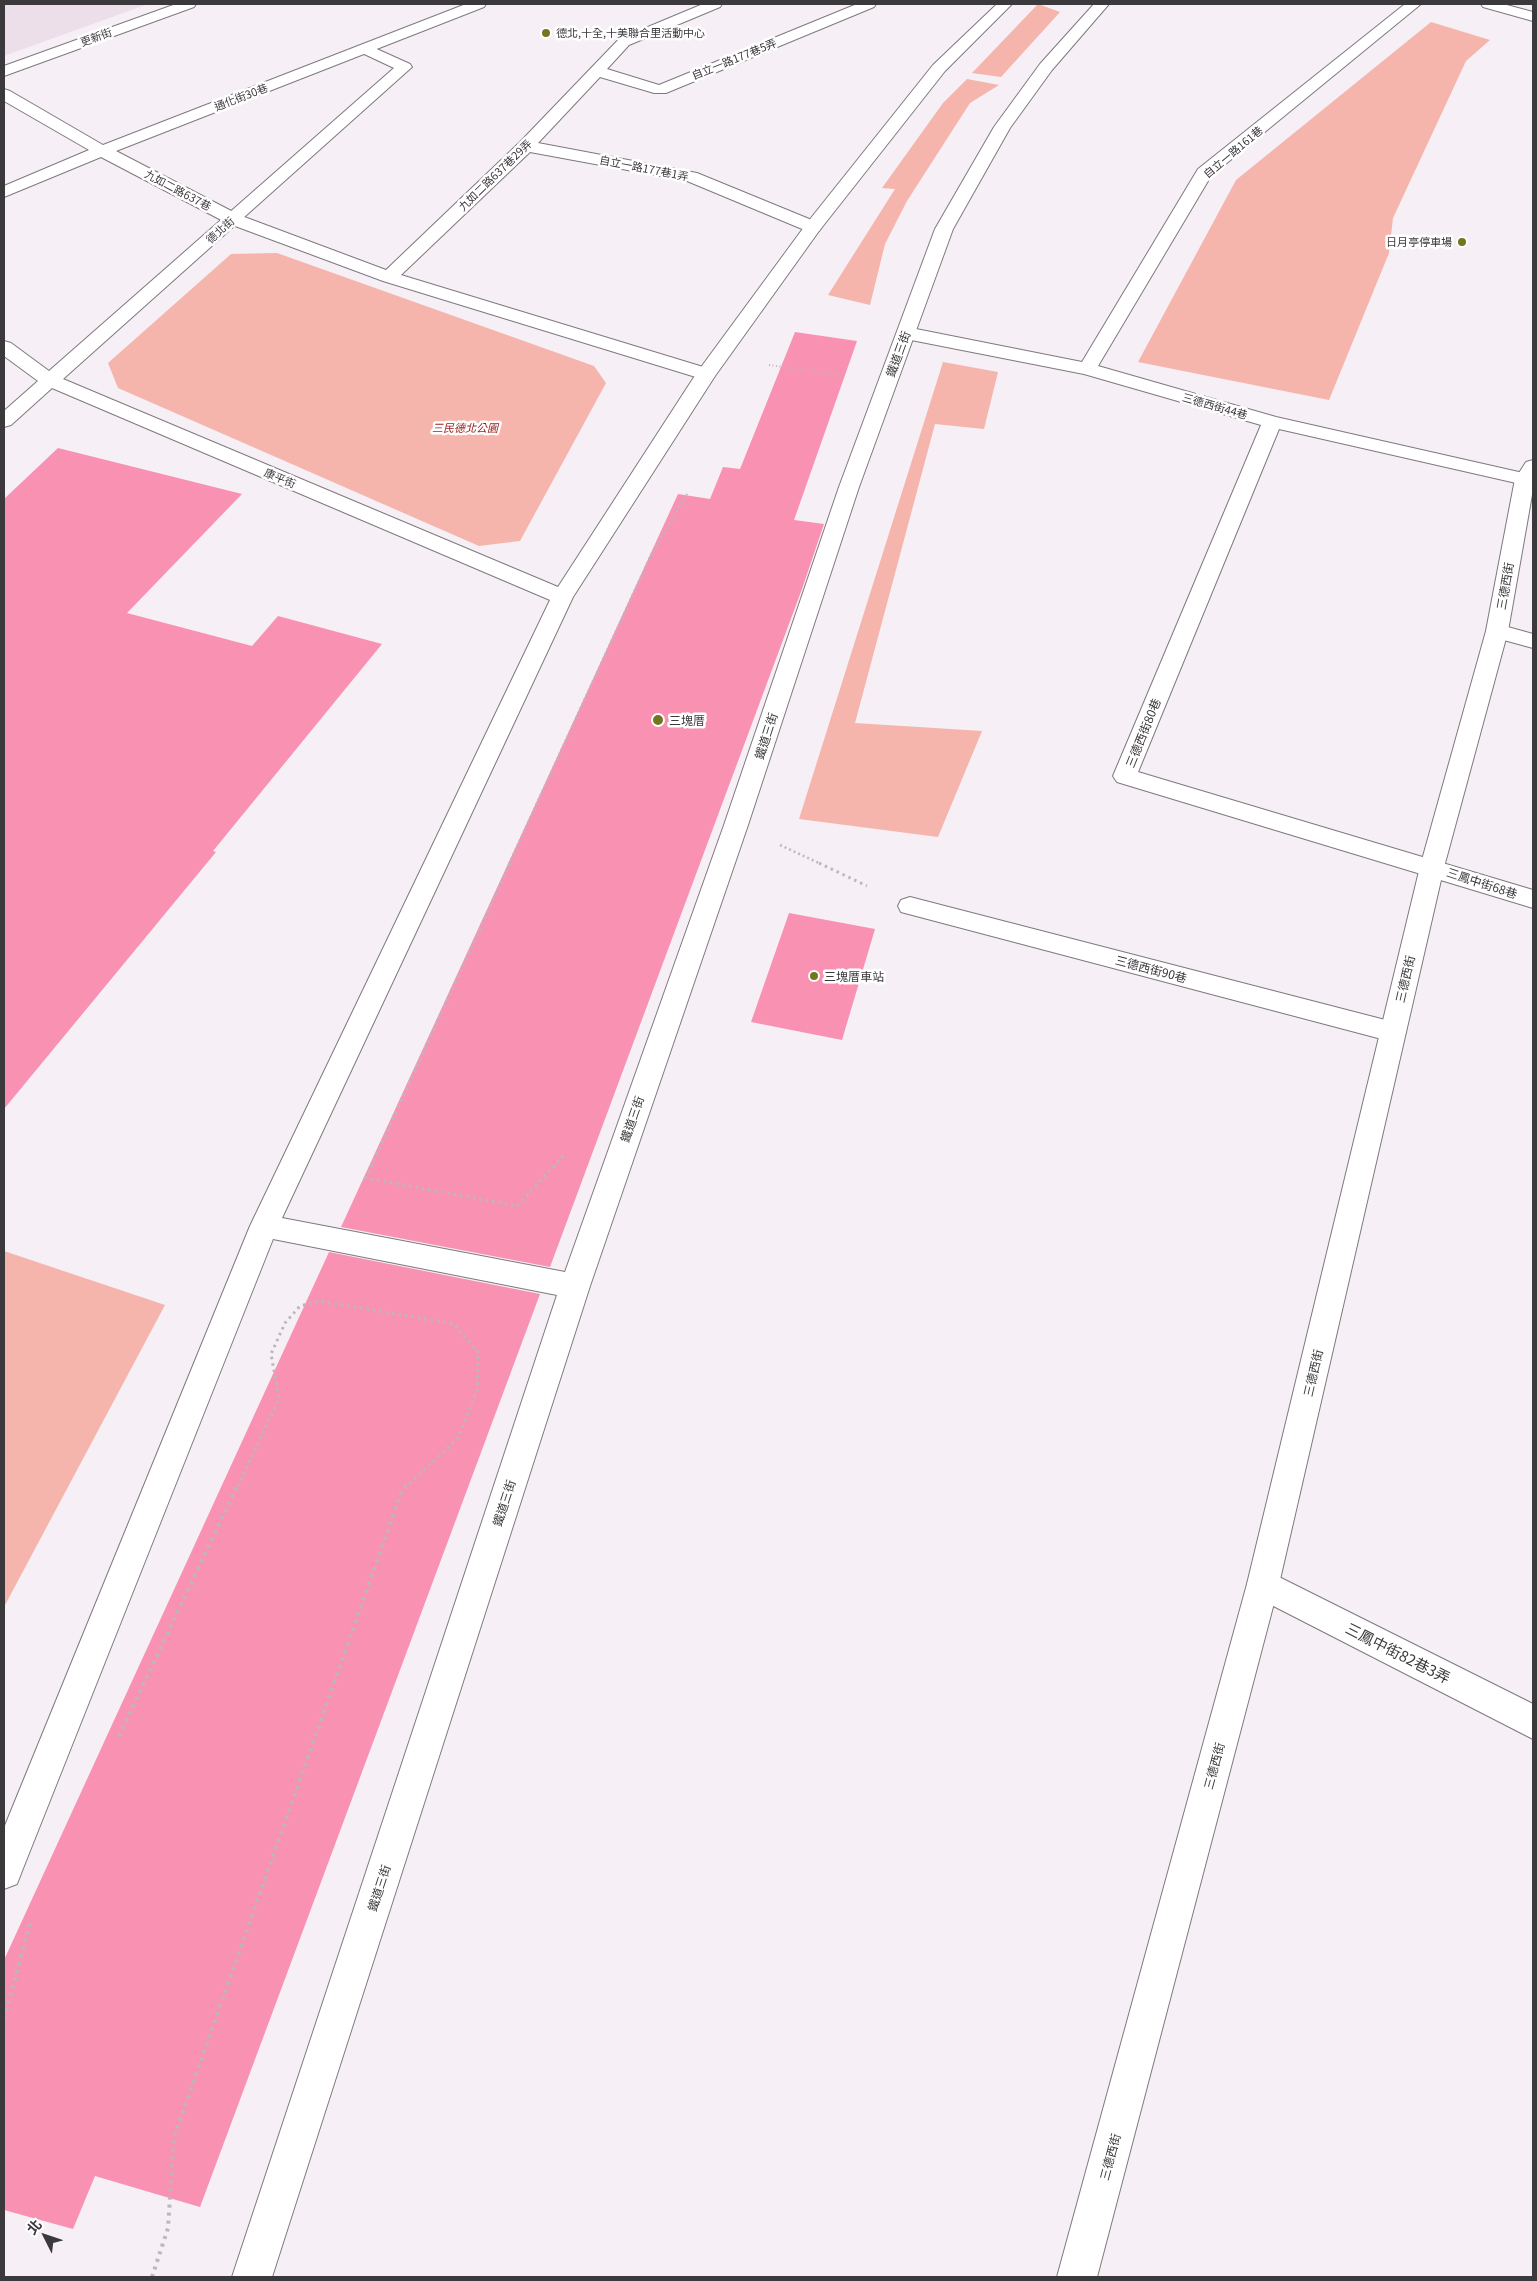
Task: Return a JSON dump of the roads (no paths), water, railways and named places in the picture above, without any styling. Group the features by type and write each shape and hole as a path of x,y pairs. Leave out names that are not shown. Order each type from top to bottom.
{"street":[{"name":"更新街","path":"4,71 189,4"},
{"name":"通化街30巷","path":"4,192 102,151 479,4"},
{"name":"九如二路637巷29弄","path":"389,277 526,146 624,42 715,4"},
{"name":"自立一路177巷5弄","path":"597,71 660,90 869,4"},
{"path":"4,1870 264,1226 562,597 706,374 813,227 939,68 1005,4"},
{"name":"鐵道三街","path":"252,2277 575,1286 736,825 849,487 944,229 1002,127 1046,67 1102,4"},
{"name":"自立一路161巷","path":"1087,370 1204,173 1414,4"},
{"path":"1488,4 1533,17"},
{"name":"德北街","path":"4,422 404,67 365,49"},
{"name":"九如二路637巷","path":"4,94 102,151 232,219 389,277 706,374"},
{"name":"自立一路177巷1弄","path":"526,146 691,177 813,227"},
{"name":"三德西街44巷","path":"906,333 1087,370 1272,422 1531,470"},
{"name":"康平街","path":"4,347 51,382 562,597"},
{"name":"三德西街80巷","path":"1272,422 1125,776 1432,867"},
{"name":"三德西街","path":"1077,2277 1263,1584 1432,867 1497,632 1531,470"},
{"path":"1497,632 1533,641"},
{"name":"三鳳中街68巷","path":"1432,867 1533,899"},
{"name":"三德西街90巷","path":"910,906 1393,1032"},
{"path":"264,1226 575,1286"},
{"name":"三鳳中街82巷3弄","path":"1263,1584 1533,1722"}],"place":[{"name":"德北,十全,十美聯合里活動中心","path":"546,33"},
{"name":"日月亭停車場","path":"1462,242"},
{"name":"三塊厝","path":"658,720"},
{"name":"三塊厝車站","path":"814,976"}],"park label":[{"name":"三民德北公園","path":"465,428"}]}
